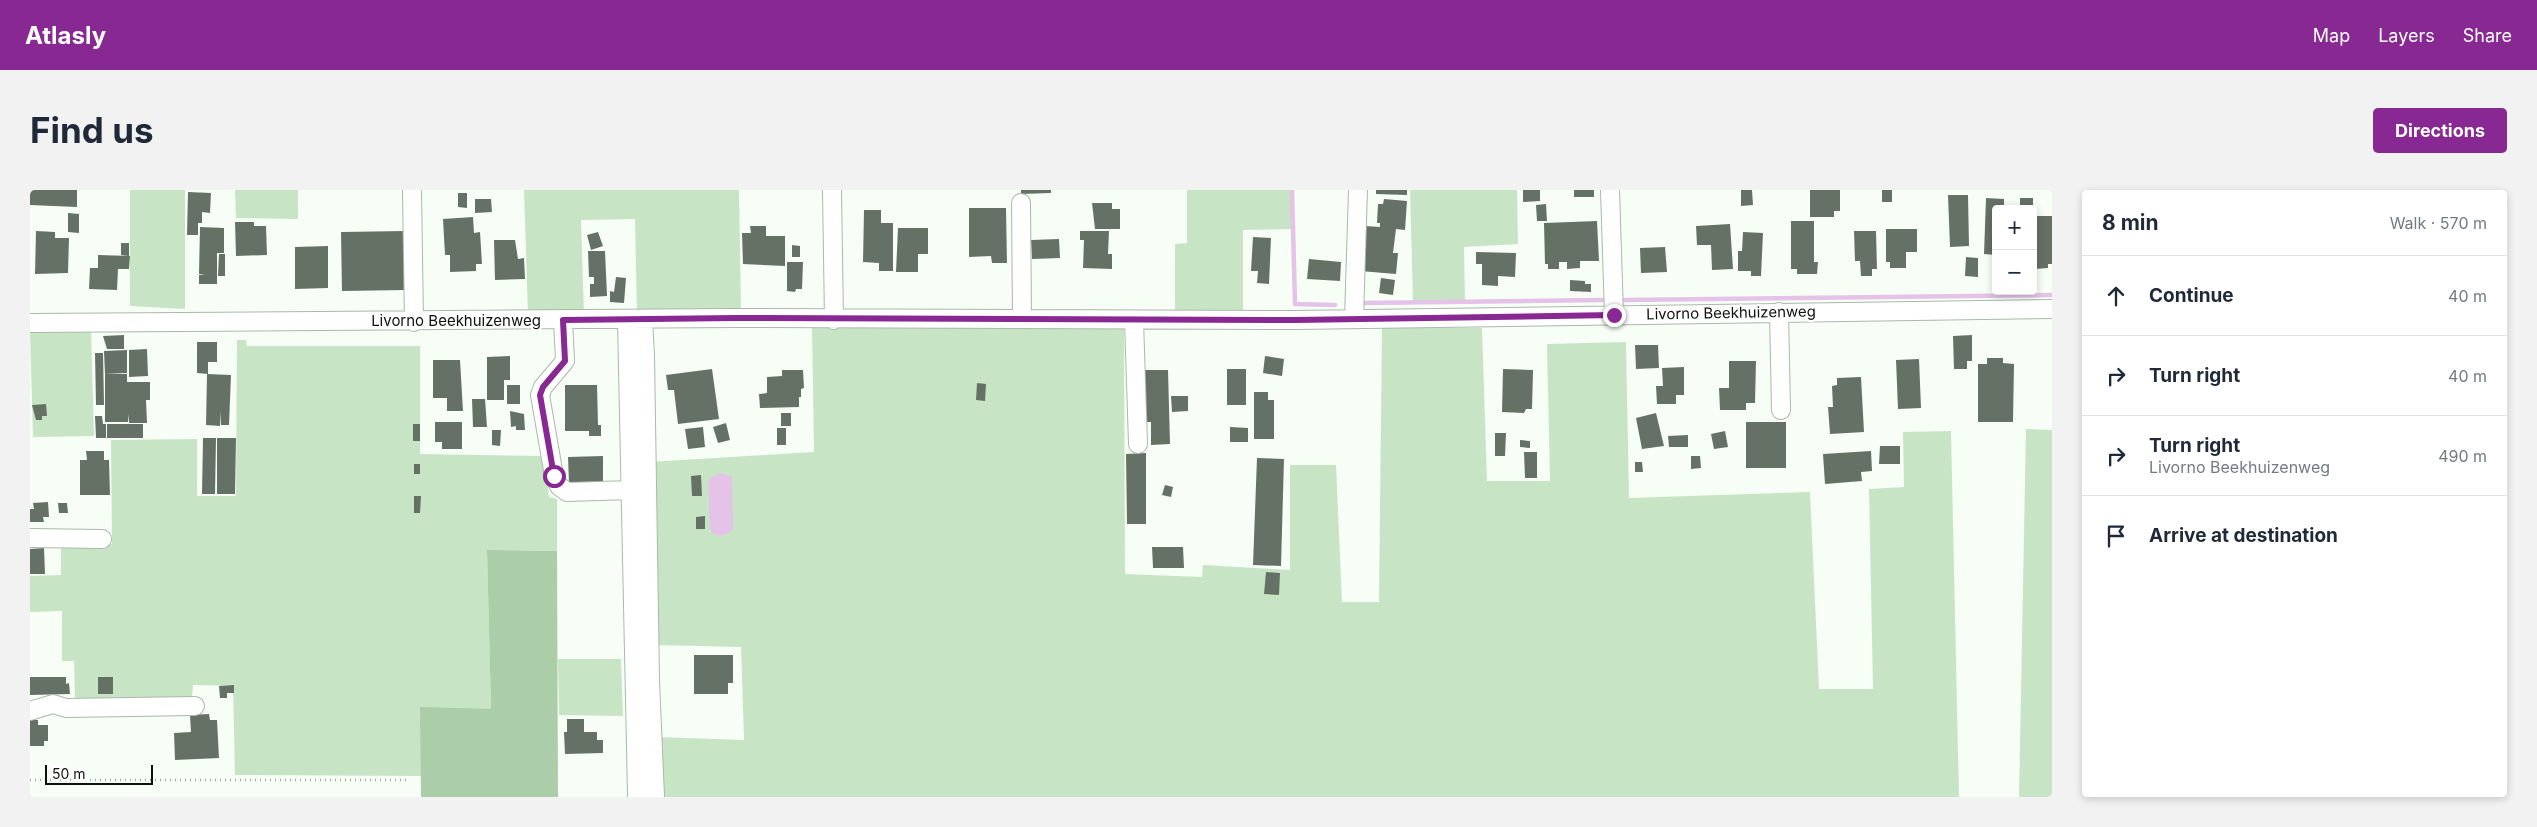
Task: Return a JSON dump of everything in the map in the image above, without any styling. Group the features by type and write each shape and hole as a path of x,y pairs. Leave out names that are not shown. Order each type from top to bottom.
{"street":[{"path":"412,190 414,322"},
{"path":"832,190 834,320"},
{"path":"1354,319 1358,190"},
{"path":"1610,190 1614,315"},
{"path":"1021,203 1022,319"},
{"name":"Livorno Beekhuizenweg","path":"30,323 414,322 736,318 834,320 1354,319 2052,309"},
{"path":"1779,312 1781,410"},
{"path":"563,320 565,361 543,387 540,395 554,476 559,486 567,492 631,490"},
{"path":"635,320 631,490 637,795"},
{"path":"635,320 645,355 650,681 655,797"},
{"path":"1134,320 1138,444"},
{"path":"30,538 102,539"},
{"path":"30,711 53,704 66,708 195,706"}],"path":[{"path":"30,780 409,780"}],"green space":[{"path":"130,190 185,190 185,309 130,306"},
{"path":"235,190 298,190 298,219 236,218"},
{"path":"524,190 739,190 741,312 637,314 635,219 581,220 584,315 528,315"},
{"path":"1187,190 1292,190 1293,229 1243,230 1243,313 1175,315 1175,244 1187,243"},
{"path":"1410,190 1517,190 1518,244 1464,247 1465,302 1413,303"},
{"path":"1124,324 1125,574 1202,577 1203,565 1290,570 1290,465 1336,465 1342,602 1379,602 1382,328 1482,328 1487,481 1550,481 1547,344 1626,342 1629,498 1810,492 1819,689 1873,689 1869,489 1904,487 1903,432 1951,431 1959,797 657,797 657,737 744,740 741,647 653,645 649,462 814,452 812,325"},
{"path":"91,330 94,436 33,437 30,331"},
{"path":"237,340 246,340 247,346 420,346 420,454 544,456 549,497 557,499 557,551 487,550 491,709 422,776 235,775 233,686 193,685 192,697 75,700 74,661 62,661 62,611 30,612 30,576 61,575 61,545 112,544 111,440 197,439 197,496 236,496"},
{"path":"2026,429 2052,430 2052,797 2019,797"},
{"path":"487,550 557,551 558,797 421,797 420,707 491,709"},
{"path":"558,659 621,659 623,716 559,715"}],"shaded area":[{"path":"721,473 732,477 733,525 732,531 718,535 713,534 710,529 708,483 711,477"}],"building":[{"path":"30,190 77,190 77,207 30,205"},
{"path":"1021,190 1051,190 1051,193 1021,194"},
{"path":"1376,190 1407,190 1407,195 1376,194"},
{"path":"1523,190 1540,190 1540,201 1523,202"},
{"path":"1574,190 1594,190 1594,197 1574,197"},
{"path":"1741,190 1752,190 1753,205 1741,206"},
{"path":"1810,190 1840,190 1840,211 1834,211 1834,217 1810,217"},
{"path":"1882,190 1892,190 1892,202 1882,202"},
{"path":"188,192 211,193 210,213 202,212 202,223 198,223 198,235 187,235"},
{"path":"458,193 467,193 467,208 458,207"},
{"path":"1948,195 1968,195 1969,246 1950,247"},
{"path":"1986,198 2004,199 2004,205 1992,205 1992,255 1984,254"},
{"path":"2020,198 2033,198 2033,205 2020,205"},
{"path":"475,199 491,199 492,212 475,213"},
{"path":"1384,199 1407,201 1405,230 1396,229 1393,253 1398,253 1396,274 1360,271 1365,226 1380,227 1380,223 1377,223 1378,204 1383,204"},
{"path":"1092,203 1112,203 1112,209 1120,209 1120,229 1095,229"},
{"path":"1546,204 1547,221 1537,221 1536,205"},
{"path":"969,208 1006,208 1007,263 992,263 991,256 969,257"},
{"path":"864,210 881,210 881,223 893,223 893,271 879,271 879,263 863,262"},
{"path":"68,213 79,214 79,233 68,232"},
{"path":"2037,216 2052,216 2052,264 2048,264 2048,268 2037,269"},
{"path":"473,217 474,233 480,232 482,264 476,264 476,271 450,272 450,255 445,255 443,219"},
{"path":"1597,221 1599,261 1580,261 1580,268 1567,269 1567,262 1559,262 1559,269 1548,269 1548,264 1545,264 1544,223"},
{"path":"1791,221 1814,221 1814,262 1818,262 1817,274 1797,274 1797,269 1791,269"},
{"path":"235,222 254,222 254,226 266,226 267,255 236,256"},
{"path":"1730,224 1733,269 1712,270 1711,245 1697,245 1696,226"},
{"path":"750,226 766,226 766,236 785,236 785,266 743,264 742,233 751,233"},
{"path":"200,227 224,228 224,253 217,253 217,284 199,284 199,275 205,275 199,274"},
{"path":"898,228 928,228 928,254 918,254 918,272 896,272"},
{"path":"1886,229 1917,229 1917,252 1906,252 1906,268 1890,268 1890,262 1886,262"},
{"path":"36,231 55,232 55,238 69,238 68,273 35,274"},
{"path":"405,231 406,290 342,291 341,232"},
{"path":"1080,231 1109,231 1108,254 1112,254 1112,269 1083,268 1084,240 1080,240"},
{"path":"1854,231 1876,231 1877,269 1872,269 1872,276 1861,276 1860,261 1855,261"},
{"path":"598,232 603,246 591,250 587,235"},
{"path":"1743,232 1763,233 1761,276 1751,276 1751,271 1738,271 1738,251 1742,251"},
{"path":"1253,237 1271,238 1269,284 1257,283 1258,271 1251,271"},
{"path":"1059,239 1060,258 1032,259 1031,240"},
{"path":"494,240 515,240 518,259 524,258 525,279 495,280"},
{"path":"121,243 129,243 129,256 121,255"},
{"path":"792,245 800,246 800,257 792,257"},
{"path":"328,246 328,288 295,289 295,247"},
{"path":"1665,247 1667,272 1641,273 1640,248"},
{"path":"588,251 605,251 607,296 590,297 590,284 594,284 594,277 589,277"},
{"path":"1476,252 1516,253 1515,277 1498,276 1498,286 1482,285 1482,264 1476,264"},
{"path":"219,254 225,254 225,276 218,276"},
{"path":"98,255 130,256 129,269 118,269 117,290 89,289 90,268 98,268"},
{"path":"1966,257 1978,258 1978,277 1965,276"},
{"path":"1309,259 1341,262 1340,281 1307,279"},
{"path":"787,262 803,262 802,289 796,289 795,292 787,291"},
{"path":"616,277 626,278 624,303 610,302 610,291 614,292"},
{"path":"1381,278 1395,280 1393,295 1379,293"},
{"path":"1570,280 1585,281 1585,284 1591,284 1591,292 1570,291"},
{"path":"124,335 124,349 107,349 103,336"},
{"path":"1972,335 1972,361 1967,361 1967,369 1954,369 1953,336"},
{"path":"197,342 217,342 217,362 208,362 208,374 197,373"},
{"path":"1635,345 1658,345 1659,368 1636,369"},
{"path":"147,349 148,376 129,377 129,350"},
{"path":"127,350 127,373 105,374 104,351"},
{"path":"95,353 103,353 104,405 96,405"},
{"path":"510,356 510,380 504,380 504,400 487,400 487,357"},
{"path":"1265,356 1284,359 1282,376 1263,373"},
{"path":"1987,358 2003,358 2003,363 2014,364 2013,422 1978,422 1978,364 1987,364"},
{"path":"1919,359 1921,408 1898,409 1896,360"},
{"path":"433,360 460,360 463,411 447,411 447,398 433,398"},
{"path":"1729,361 1756,361 1755,403 1746,403 1746,410 1720,410 1719,388 1729,388"},
{"path":"1684,367 1684,395 1676,395 1676,404 1657,404 1656,386 1663,386 1662,368"},
{"path":"712,369 719,419 678,424 674,390 668,390 666,375"},
{"path":"1227,369 1246,369 1246,405 1227,405"},
{"path":"1503,369 1533,370 1532,409 1526,409 1524,413 1502,412"},
{"path":"782,370 803,370 804,388 801,389 799,407 760,408 759,394 767,393 767,377 782,376"},
{"path":"1142,370 1168,370 1170,444 1151,445 1151,422 1143,422"},
{"path":"105,374 127,374 127,382 150,382 150,400 146,400 147,423 129,423 129,414 128,422 105,422"},
{"path":"207,374 231,375 229,425 221,425 221,411 220,426 206,425"},
{"path":"1861,377 1864,432 1830,434 1828,407 1833,407 1832,386 1837,385 1837,378"},
{"path":"977,383 986,384 985,401 976,400"},
{"path":"507,385 520,385 520,404 507,404"},
{"path":"565,385 597,385 598,425 601,425 601,436 589,436 589,431 565,431"},
{"path":"1254,392 1268,392 1268,400 1274,400 1274,439 1254,439"},
{"path":"1171,396 1188,396 1188,411 1172,412"},
{"path":"472,399 485,399 487,427 473,427"},
{"path":"46,404 47,416 42,416 42,420 36,420 32,405"},
{"path":"510,411 524,414 525,430 516,430 516,426 511,427"},
{"path":"781,413 791,413 791,426 781,426"},
{"path":"1656,413 1664,446 1642,449 1636,418"},
{"path":"95,416 102,416 103,424 106,424 106,438 96,438"},
{"path":"435,422 462,422 462,449 442,449 442,442 435,442"},
{"path":"1746,422 1786,422 1786,468 1746,468"},
{"path":"726,423 730,440 718,443 713,427"},
{"path":"107,424 143,424 143,438 107,438"},
{"path":"413,424 420,424 420,441 413,441"},
{"path":"703,427 705,447 688,449 685,429"},
{"path":"1230,427 1248,428 1248,442 1230,442"},
{"path":"777,428 786,428 786,445 777,445"},
{"path":"492,430 501,430 500,446 492,445"},
{"path":"1725,431 1728,447 1714,449 1711,434"},
{"path":"1495,433 1506,433 1505,456 1495,456"},
{"path":"1688,435 1688,447 1669,447 1668,436"},
{"path":"203,438 216,438 215,494 202,494"},
{"path":"217,438 236,438 235,494 217,494"},
{"path":"1520,440 1530,441 1530,448 1520,447"},
{"path":"1880,446 1900,446 1900,464 1879,464"},
{"path":"86,451 104,451 104,460 109,460 110,495 80,495 80,460 87,460"},
{"path":"1871,451 1872,471 1861,472 1862,481 1825,484 1823,454"},
{"path":"1524,452 1537,452 1537,478 1525,478"},
{"path":"1146,453 1146,524 1127,524 1126,454"},
{"path":"603,456 603,482 569,483 568,457"},
{"path":"1691,456 1700,456 1701,468 1691,469"},
{"path":"1257,458 1284,459 1281,566 1253,565"},
{"path":"1635,462 1642,462 1643,472 1635,472"},
{"path":"414,464 420,464 420,474 414,474"},
{"path":"701,475 702,496 692,496 691,476"},
{"path":"1165,485 1173,487 1171,497 1162,495"},
{"path":"414,496 421,496 420,513 414,513"},
{"path":"48,502 49,517 43,517 44,522 30,522 30,509 34,509 33,503"},
{"path":"58,503 67,503 68,513 59,513"},
{"path":"705,516 705,529 696,529 696,517"},
{"path":"1152,547 1183,547 1184,568 1153,568"},
{"path":"44,548 45,574 30,574 30,549"},
{"path":"1266,572 1280,573 1279,595 1264,594"},
{"path":"694,655 733,655 733,683 728,683 728,694 694,694"},
{"path":"30,677 66,677 66,684 69,683 70,694 30,695"},
{"path":"98,677 113,677 113,694 98,694"},
{"path":"234,685 234,693 227,693 227,698 220,698 219,686"},
{"path":"209,714 210,720 217,720 219,758 175,760 174,733 191,732 190,715"},
{"path":"567,719 584,719 584,732 597,732 597,740 603,740 603,753 565,754 564,732 567,732"},
{"path":"30,720 38,720 38,725 48,725 48,741 44,741 44,746 30,746"}],"waterway":[{"path":"1292,190 1295,304 1335,305"},
{"path":"1625,300 2052,295"},
{"path":"1363,303 1602,300"}],"route":[{"path":"554,476 540,395 543,387 565,361 563,320 736,318 834,320 1295,320 1614,315"}]}
